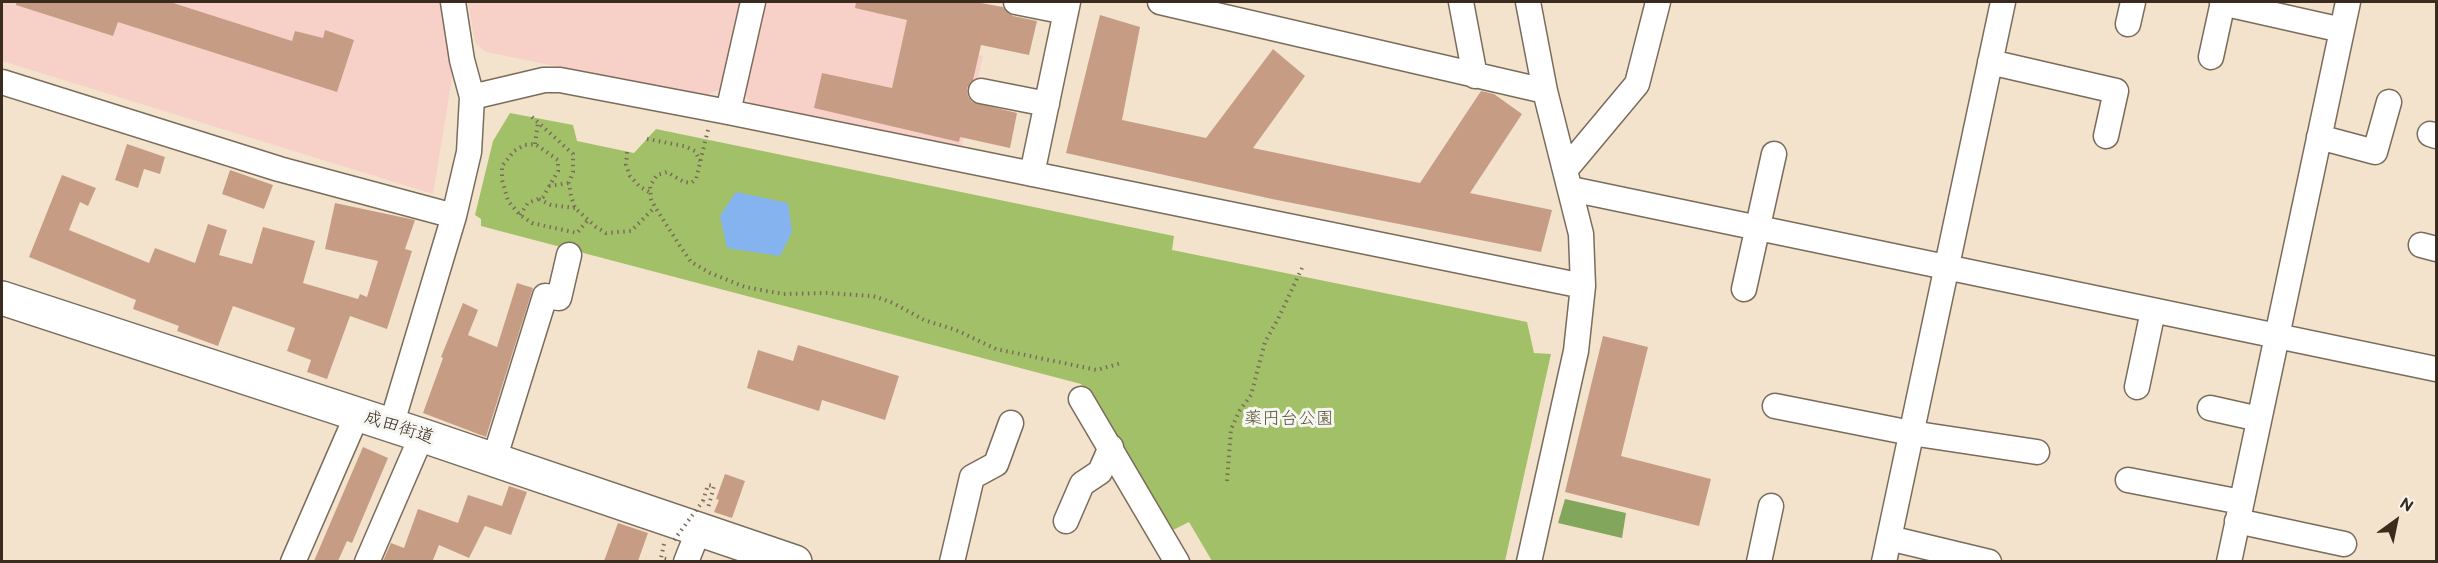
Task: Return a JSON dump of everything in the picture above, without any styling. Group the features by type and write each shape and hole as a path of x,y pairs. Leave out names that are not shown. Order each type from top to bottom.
{"highway":[{"name":"成田街道","path":"2,298 494,460 785,560"}],"street":[{"path":"367,561 406,431 469,152 472,98 462,60 453,2"},
{"path":"728,111 753,2"},
{"path":"1016,2 1067,7 1032,174"},
{"path":"1160,2 1189,5 1545,92"},
{"path":"1461,2 1475,76"},
{"path":"1528,2 1545,92 1581,234 1583,286 1576,351 1529,561"},
{"path":"1568,179 1637,84 1658,2"},
{"path":"1884,561 2003,2"},
{"path":"2211,57 2223,2 2342,30"},
{"path":"2229,561 2348,2"},
{"path":"1990,62 2116,91 2106,136"},
{"path":"472,98 544,80 561,80 728,111 1583,286"},
{"path":"2,82 279,169 454,216"},
{"path":"981,91 1047,104"},
{"path":"2319,137 2375,152 2389,102"},
{"path":"1744,290 1774,154"},
{"path":"1568,179 1757,228 2436,369"},
{"path":"494,460 545,296 559,298 569,255"},
{"path":"2137,387 2153,311"},
{"path":"1081,399 1177,561"},
{"path":"1775,406 1911,433 2037,452"},
{"path":"2210,408 2259,419"},
{"path":"293,561 357,415"},
{"path":"952,561 972,477 996,464 1011,423"},
{"path":"1066,521 1082,484 1100,472 1111,447"},
{"path":"2128,480 2344,544"},
{"path":"1759,561 1772,506"},
{"path":"686,561 693,529"},
{"path":"1889,538 1989,561"}],"path":[{"path":"532,117 573,154 573,171 568,183 575,208 588,220 606,233 617,234 631,231 655,207"},
{"path":"535,144 538,123"},
{"path":"708,129 696,179 691,183 684,182 667,172 657,175 650,186 655,207 691,262 710,273 745,287 783,294 826,293 873,296 924,320 956,330 996,349 1097,370 1121,363"},
{"path":"647,139 684,146 695,151 701,161"},
{"path":"520,214 528,203 543,197 558,171 558,160 535,144 525,145 514,151 502,166 502,180 508,201 520,214 532,223 577,233 588,220"},
{"path":"627,152 626,165 630,176 639,186 651,193"},
{"path":"549,186 568,183"},
{"path":"539,199 551,205 575,208"},
{"path":"1227,481 1230,429 1251,395 1265,342 1302,268"},
{"path":"708,485 714,486 693,529 708,485"}],"shaded area":[{"path":"2,2 443,2 454,66 433,194 2,61"},
{"path":"468,2 744,2 724,88 704,96 486,52 475,43"},
{"path":"762,2 957,2 946,49 983,56 962,146 752,105 742,91"}],"green space":[{"name":"薬円台公園","path":"510,113 573,125 577,141 634,153 656,129 1174,236 1172,250 1527,322 1534,353 1551,354 1505,561 1212,561 1189,522 1171,531 1081,384 481,226 481,219 475,215 493,141"},
{"path":"1565,499 1626,513 1622,538 1558,523"}],"water":[{"path":"736,192 788,203 792,232 780,256 727,248 720,216"}],"building":[{"path":"16,2 170,2 292,41 295,31 323,38 325,30 354,40 337,92 118,22 113,36 16,5"},
{"path":"856,2 975,2 1003,7 1013,16 1037,21 1029,55 981,45 973,80 967,88 972,102 1017,113 1010,148 960,137 959,142 814,108 822,73 892,88 907,20 855,8"},
{"path":"1100,15 1140,27 1122,120 1206,138 1273,49 1305,76 1253,148 1420,183 1481,91 1494,94 1522,114 1470,193 1552,210 1541,252 1272,199 1066,153"},
{"path":"127,144 165,157 160,174 144,169 138,188 115,180"},
{"path":"230,170 273,185 264,209 222,194"},
{"path":"62,175 96,188 88,206 80,202 69,230 149,263 155,248 195,263 208,224 227,230 219,255 252,264 263,227 315,241 303,283 358,299 360,294 367,297 378,261 325,249 335,203 415,220 405,249 412,251 387,329 350,316 327,379 307,372 311,360 287,351 295,328 233,306 218,346 177,331 179,326 133,309 136,300 29,257"},
{"path":"517,283 533,288 486,437 423,413 443,358 441,357 463,303 478,310 468,335 497,347"},
{"path":"1603,336 1648,347 1621,456 1711,479 1699,526 1565,492"},
{"path":"798,345 899,376 885,420 822,400 819,411 747,388 758,350 793,361"},
{"path":"363,447 388,458 352,543 347,541 338,561 314,561"},
{"path":"725,474 745,481 732,518 714,512"},
{"path":"509,486 527,492 511,535 485,526 469,558 439,545 433,560 435,561 383,561 391,543 404,548 418,509 458,523 468,495 502,506"},
{"path":"618,523 648,533 638,561 604,561"}]}
